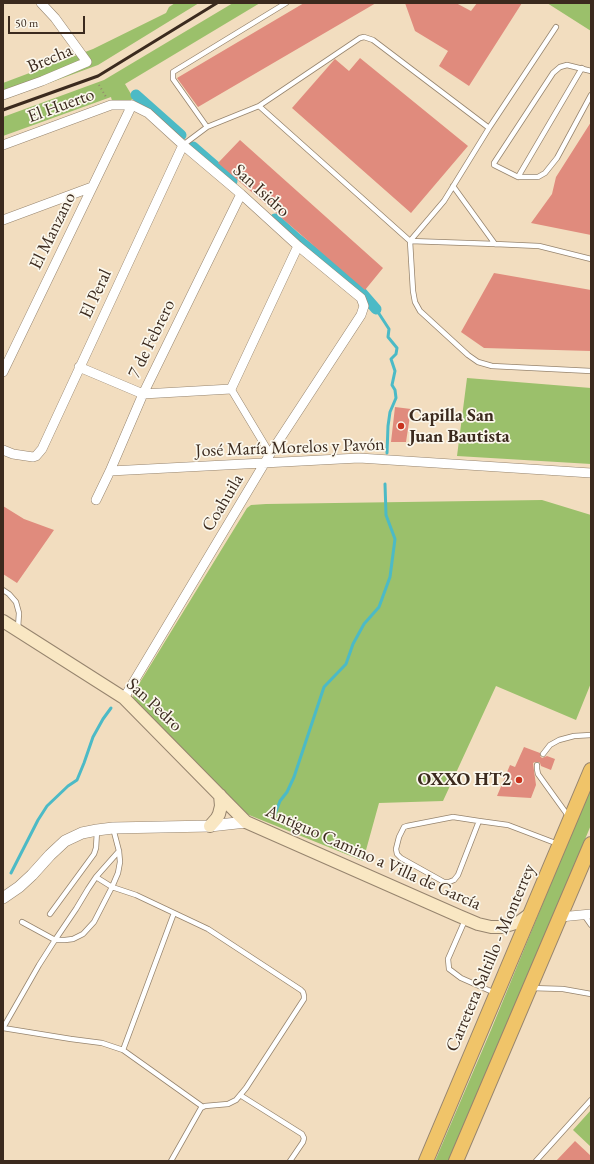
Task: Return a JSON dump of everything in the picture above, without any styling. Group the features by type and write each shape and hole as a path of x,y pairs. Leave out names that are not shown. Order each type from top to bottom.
{"main road":[{"name":"San Pedro","path":"3,620 124,698 246,822"},
{"name":"Carretera Saltillo - Monterrey","path":"426,1161 591,770"},
{"path":"210,826 220,814 220,795"},
{"name":"Antiguo Camino a Villa de García","path":"246,822 466,919 491,927 502,927 519,922 530,914"},
{"path":"456,1161 591,844"}],"street":[{"name":"Brecha","path":"3,95 87,62 55,18 41,3"},
{"name":"El Huerto","path":"3,145 111,105 132,105"},
{"name":"San Isidro","path":"132,105 148,113 298,246 361,298 364,306"},
{"name":"El Manzano","path":"3,372 132,105"},
{"name":"El Peral","path":"3,450 21,456 32,457 36,456 42,449 183,145"},
{"path":"3,220 92,187"},
{"name":"7 de Febrero","path":"96,500 144,394 241,194"},
{"path":"231,389 298,246"},
{"name":"Coahuila","path":"124,698 270,454 362,315 364,306"},
{"path":"79,367 144,394 231,389"},
{"path":"231,389 270,454"},
{"name":"José María Morelos y Pavón","path":"110,471 359,458 591,473"},
{"path":"3,898 19,887 65,841 82,833 112,828 210,826 246,822"},
{"path":"560,917 587,914"}],"lane":[{"path":"207,127 173,79 173,72 286,3"},
{"path":"556,27 489,128 444,201 410,241 413,291 415,302 420,311 468,355 478,362 492,366 591,370"},
{"path":"183,145 207,127 259,106 360,38 364,37 373,40 489,128"},
{"path":"591,71 567,65 560,66 553,73 494,163 495,166 518,177 538,178 550,168 557,158 591,95"},
{"path":"518,177 582,68"},
{"path":"259,106 410,241 539,246 591,258"},
{"path":"453,186 495,244"},
{"path":"3,590 16,602 19,613 18,630"},
{"path":"543,754 550,745 559,740 574,736 591,735"},
{"path":"537,764 538,774 571,818"},
{"path":"479,821 458,875 454,880 444,882 401,858 397,854 396,849 399,837 407,826 453,817 508,825 560,844"},
{"path":"22,922 54,940 73,939 83,934 94,922 118,873 120,862 119,851 112,828"},
{"path":"50,914 94,854 96,848 97,830"},
{"path":"96,877 112,887 136,895 208,929 303,992 304,999 246,1088 236,1100 228,1104 203,1107 123,1050 102,1043 3,1028 54,940 96,877 119,851"},
{"path":"123,1050 174,913"},
{"path":"587,914 591,925"},
{"path":"466,919 448,960 449,969 461,978 496,994"},
{"path":"529,988 562,989 591,994"},
{"path":"240,1095 302,1134 304,1138 303,1142 290,1161"},
{"path":"536,1161 591,1100"},
{"path":"171,1161 203,1107"}],"path":[{"path":"99,85 111,105"}],"green space":[{"path":"175,3 199,3 98,65 3,100 3,83 93,49 166,13 169,7"},
{"path":"233,3 260,3 125,84 134,99 113,105 111,97 3,136 3,117 104,80"},
{"path":"547,3 591,3 591,31"},
{"path":"467,378 591,388 591,464 457,456"},
{"path":"542,500 591,515 591,683 576,720 496,686 443,801 379,803 363,861 244,813 133,698 134,692 247,508 251,505"},
{"path":"591,786 591,825 481,1085 472,1111 449,1161 435,1161 491,1030"},
{"path":"591,1110 591,1147 573,1130"}],"building":[{"path":"304,3 376,3 198,107 177,78"},
{"path":"405,3 456,3 471,11 477,3 522,3 469,86 439,66 448,51 415,31"},
{"path":"360,58 468,146 411,213 292,108 335,59 349,71"},
{"path":"591,122 591,235 531,223 552,194 556,177"},
{"path":"240,140 383,268 365,290 218,163"},
{"path":"494,273 591,290 591,351 484,348 461,332"},
{"name":"Capilla San Juan Bautista","path":"395,407 411,409 406,442 391,442"},
{"path":"3,506 24,519 54,530 17,583 3,574"},
{"name":"OXXO HT2","path":"524,747 540,753 542,758 547,756 555,759 551,770 541,766 539,762 533,763 536,785 531,798 497,796 510,765 515,767"},
{"path":"575,1141 591,1156 591,1161 556,1161"}],"waterway":[{"path":"136,95 181,135"},
{"path":"193,147 232,181"},
{"path":"275,219 296,238 356,286 376,309"},
{"path":"376,309 389,329 388,337 397,348 396,354 391,359 395,371 392,385 395,390 396,398 390,412 387,453"},
{"path":"273,819 280,801 287,792 294,777 324,687 346,664 353,644 364,624 379,607 390,577 395,539 386,515 385,484"},
{"path":"11,873 38,820 47,806 68,786 77,780 93,737 111,708"}],"railway":[{"path":"3,110 98,76 217,3"}],"place":[{"name":"Capilla San Juan Bautista","path":"401,426"},
{"name":"OXXO HT2","path":"519,780"}]}
